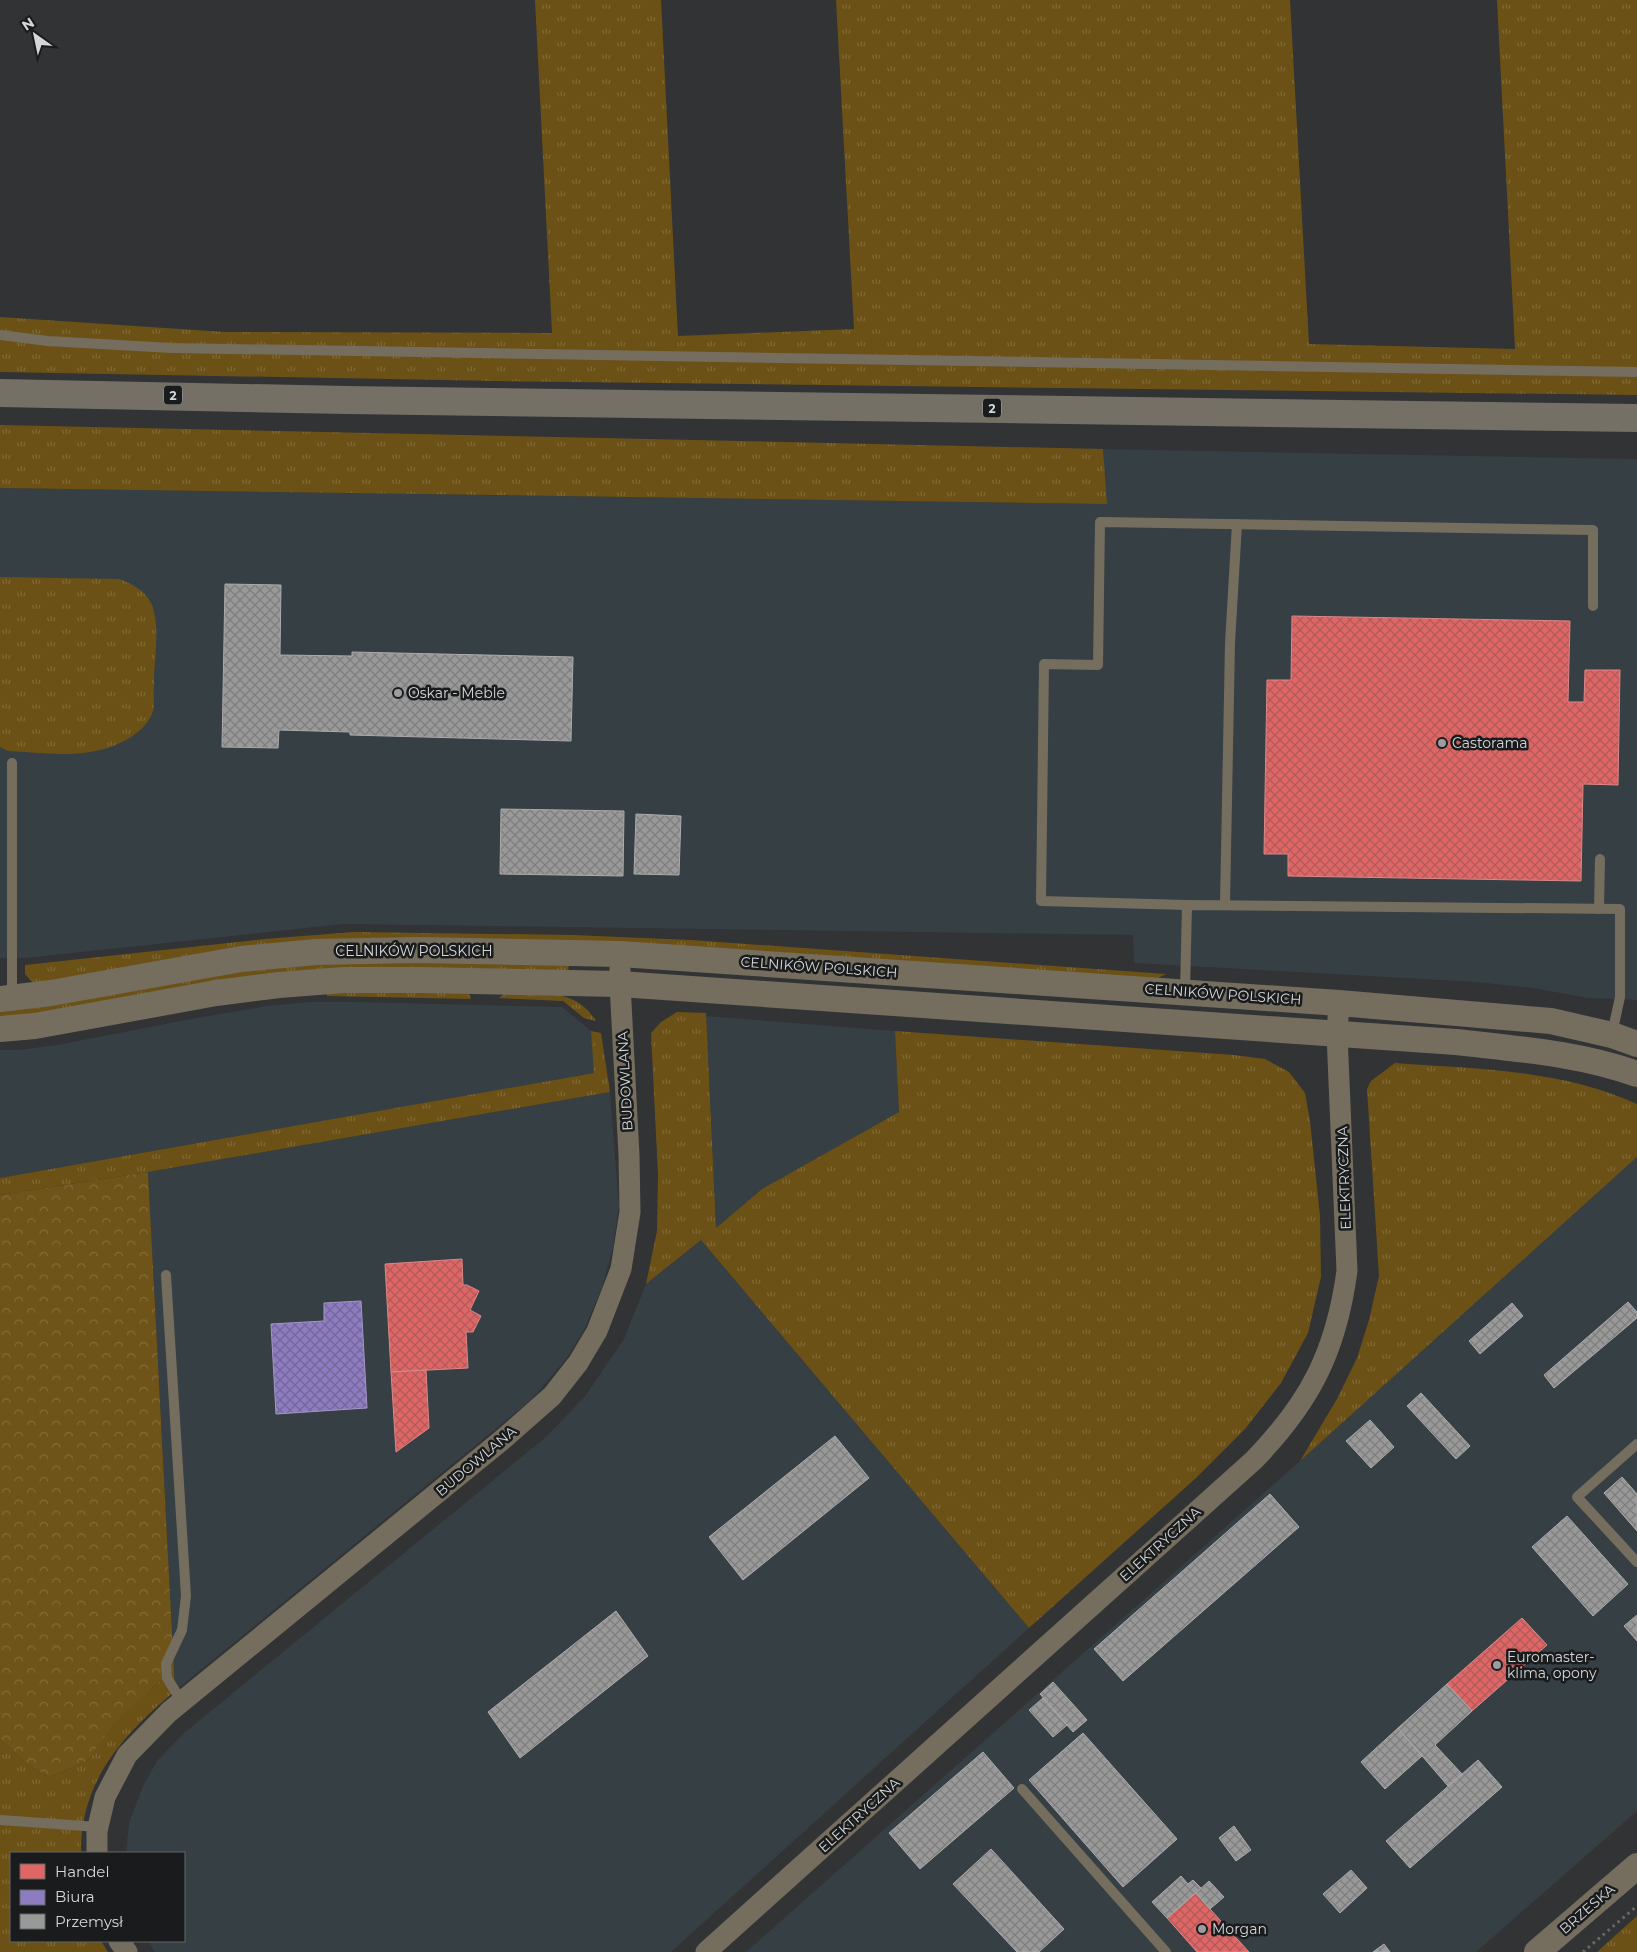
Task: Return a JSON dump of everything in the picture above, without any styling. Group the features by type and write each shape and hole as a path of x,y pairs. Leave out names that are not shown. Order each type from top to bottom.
{"highway":[{"name":"2","path":"0,393 347,400 1637,418"}],"street":[{"name":"CELNIKÓW POLSKICH","path":"6,999 226,962 316,952 418,950 620,954 1339,1002 1551,1021 1612,1035 1637,1044"},
{"name":"BUDOWLANA","path":"97,1852 98,1827 105,1797 127,1755 169,1712 494,1446 552,1396 578,1363 597,1332 621,1269 630,1212 620,954"},
{"name":"CELNIKÓW POLSKICH","path":"0,1029 45,1024 224,992 316,982 383,980 620,984 1456,1042 1562,1054 1607,1064 1637,1074"},
{"name":"ELEKTRYCZNA","path":"706,1952 1254,1460 1278,1435 1300,1407 1324,1363 1343,1307 1348,1271 1337,1034 1339,1002"},
{"name":"BRZESKA","path":"1537,1952 1637,1866"}],"lane":[{"path":"0,335 48,341 171,348 1637,372"},
{"path":"1593,606 1593,530 1100,522 1098,665 1044,664 1040,901 1187,905 1620,909 1620,997 1612,1035"},
{"path":"1225,905 1230,643 1237,524"},
{"path":"6,999 12,763"},
{"path":"1599,908 1600,859"},
{"path":"1185,992 1187,905"},
{"path":"166,1275 186,1596 182,1630 166,1664 167,1678 182,1702"},
{"path":"1637,1444 1577,1497 1637,1562"},
{"path":"1022,1790 1166,1952"},
{"path":"0,1820 98,1827"}],"path":[{"path":"1583,1952 1637,1906"}],"shaded area":[{"path":"1103,449 1637,459 1637,1000 1588,998 1533,988 1475,982 1134,963 1133,935 344,924 25,958 0,958 0,488 1106,504"},
{"path":"309,1002 562,1007 591,1031 595,1073 0,1178 0,1050 18,1050 57,1045 267,1006"},
{"path":"706,1016 895,1031 899,1112 762,1189 716,1228"},
{"path":"610,1092 619,1206 613,1248 602,1288 585,1328 567,1358 531,1400 175,1691 148,1172"},
{"path":"1637,1157 1637,1811 1476,1952 746,1952 1300,1461"},
{"path":"701,1240 1029,1628 671,1952 155,1952 149,1942 185,1942 185,1852 126,1852 129,1823 143,1786 157,1761 184,1733 546,1437 586,1395 624,1339 646,1284"}],"green space":[{"path":"535,0 661,0 678,336 854,329 836,0 1290,0 1309,344 1515,349 1497,0 1637,0 1637,395 496,381 0,372 0,317 225,332 552,333"},
{"path":"0,425 1103,449 1107,504 0,488"},
{"path":"0,577 119,579 135,586 148,597 153,608 156,626 154,708 150,719 141,729 117,745 87,753 55,754 8,751 0,747"},
{"path":"354,932 573,935 691,940 1166,974 1156,979 571,942 37,983 31,981 25,974 25,965 265,939"},
{"path":"331,962 569,963 568,973 0,1018 0,1009 231,972"},
{"path":"327,992 460,992 470,995 471,999 327,996"},
{"path":"505,993 544,993 567,997 578,1002 596,1021 584,1018 563,1001 499,998"},
{"path":"677,1012 706,1013 716,1228 762,1189 899,1112 895,1031 1234,1055 1265,1059 1289,1072 1305,1093 1310,1121 1320,1216 1321,1277 1308,1333 1281,1383 1245,1429 1196,1478 1029,1628 701,1240 646,1284 657,1231 658,1175 651,1033 661,1022"},
{"path":"591,1031 601,1033 610,1092 148,1172 0,1195 0,1178 594,1073"},
{"path":"1395,1063 1487,1069 1548,1077 1608,1092 1637,1104 1637,1157 1300,1461 1337,1399 1357,1358 1369,1320 1379,1276 1367,1089 1371,1081"},
{"path":"148,1172 174,1671 154,1686 111,1727 87,1761 49,1777 27,1764 0,1739 0,1195"},
{"path":"174,1671 175,1691 138,1725 122,1743 108,1762 97,1782 88,1804 83,1827 81,1852 10,1852 10,1942 102,1942 108,1952 0,1952 0,1739 27,1764 49,1777 87,1761 110,1727 154,1686"},
{"path":"1637,1916 1637,1952 1597,1952"}],"building: Handel":[{"name":"Castorama","path":"1292,616 1570,621 1568,702 1584,702 1585,670 1620,670 1618,785 1583,784 1581,881 1288,876 1288,854 1264,854 1267,680 1291,680"},
{"path":"462,1259 463,1285 479,1291 470,1310 481,1316 473,1332 466,1332 468,1368 391,1372 385,1264"},
{"path":"426,1370 429,1428 396,1452 391,1372"},
{"name":"Euromaster- klima, opony","path":"1522,1618 1547,1645 1472,1711 1447,1684"},
{"path":"1196,1893 1249,1952 1197,1952 1167,1918"}],"building: Biura":[{"path":"361,1301 367,1408 276,1414 271,1324 324,1321 324,1303"}],"building: Przemysł":[{"name":"Oskar - Meble","path":"225,584 281,585 280,655 352,656 352,652 573,657 571,741 350,735 350,732 279,730 278,748 222,747"},
{"path":"501,809 624,811 623,876 500,874"},
{"path":"636,814 681,816 679,875 634,874"},
{"path":"1628,1302 1637,1312 1637,1318 1554,1388 1544,1375"},
{"path":"1512,1303 1523,1316 1480,1354 1469,1341"},
{"path":"1421,1393 1470,1446 1456,1459 1407,1406"},
{"path":"1370,1420 1394,1447 1371,1468 1346,1441"},
{"path":"835,1436 869,1478 743,1580 709,1537"},
{"path":"1622,1477 1637,1494 1637,1531 1604,1493"},
{"path":"1270,1494 1299,1527 1123,1681 1094,1649"},
{"path":"1567,1516 1628,1584 1593,1616 1532,1547"},
{"path":"616,1611 648,1656 520,1758 488,1712"},
{"path":"1637,1615 1637,1641 1624,1626"},
{"path":"1053,1682 1087,1720 1073,1732 1040,1694"},
{"path":"1447,1684 1472,1711 1435,1745 1462,1774 1448,1786 1398,1728"},
{"path":"1043,1698 1067,1725 1053,1737 1029,1710"},
{"path":"1398,1728 1422,1756 1385,1789 1361,1762"},
{"path":"1083,1733 1177,1839 1123,1887 1029,1780"},
{"path":"983,1752 1014,1788 920,1869 889,1833"},
{"path":"1478,1760 1502,1787 1410,1868 1386,1841"},
{"path":"1234,1826 1251,1850 1236,1861 1219,1838"},
{"path":"991,1849 1064,1929 1039,1952 1017,1952 953,1884"},
{"path":"1351,1870 1367,1888 1340,1913 1323,1894"},
{"path":"1181,1876 1188,1884 1193,1880 1201,1888 1167,1918 1152,1902"},
{"path":"1209,1881 1224,1897 1210,1909 1196,1893"},
{"path":"1384,1944 1390,1952 1373,1952"}],"place":[{"name":"Oskar - Meble","path":"398,693"},
{"name":"Castorama","path":"1442,743"},
{"name":"Euromaster- klima, opony","path":"1497,1665"},
{"name":"Morgan","path":"1202,1929"}]}
